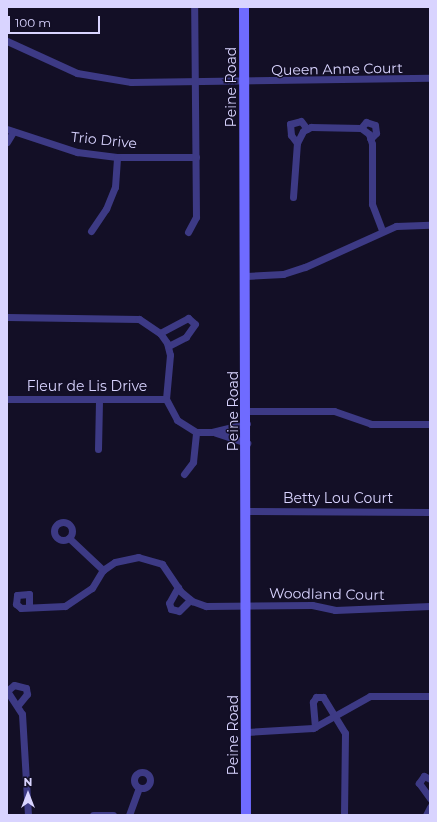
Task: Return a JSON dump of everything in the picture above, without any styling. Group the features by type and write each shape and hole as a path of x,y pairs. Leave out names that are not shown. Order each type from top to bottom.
{"street":[{"path":"188,232 196,217 194,7"},
{"name":"Peine Road","path":"244,7 247,411 246,815"},
{"name":"Queen Anne Court","path":"7,41 54,66 90,76 194,82 245,83 430,78"},
{"path":"297,143 291,135 290,124 301,120 307,128"},
{"path":"361,128 366,122 375,125 376,132 370,139"},
{"path":"307,128 361,128"},
{"path":"293,198 297,143 307,128"},
{"path":"361,128 370,139 372,204 382,230"},
{"name":"Trio Drive","path":"7,142 10,131 77,152 117,157 196,157"},
{"path":"91,231 106,209 115,187 117,157"},
{"path":"246,276 283,274 305,267 382,230 430,225"},
{"path":"7,317 139,319 160,333 168,346 170,355 166,400 177,420 196,432 212,432 247,423"},
{"path":"160,333 188,318 195,324 186,337 168,346"},
{"name":"Fleur de Lis Drive","path":"7,398 166,400"},
{"path":"98,449 99,400"},
{"path":"247,411 334,411 371,424 430,424"},
{"path":"184,474 193,462 196,432"},
{"path":"212,432 247,443"},
{"name":"Betty Lou Court","path":"246,511 430,512"},
{"path":"69,538 103,570"},
{"path":"29,606 54,609 74,602 92,588 103,570 128,557 146,558 167,569 178,587 190,600 179,611 171,609 169,603 178,587"},
{"name":"Woodland Court","path":"190,600 206,606 312,605 335,610 430,606"},
{"path":"19,704 27,694 26,688 14,685 7,691 19,704 28,815"},
{"path":"247,732 315,727 336,718 370,696 430,696"},
{"path":"315,727 313,702 316,697 323,697 330,703 336,718 345,733 344,815"},
{"path":"430,779 424,776 419,783 430,798"},
{"path":"129,815 140,788"},
{"path":"426,815 430,807"},
{"path":"93,815 113,815"}]}
